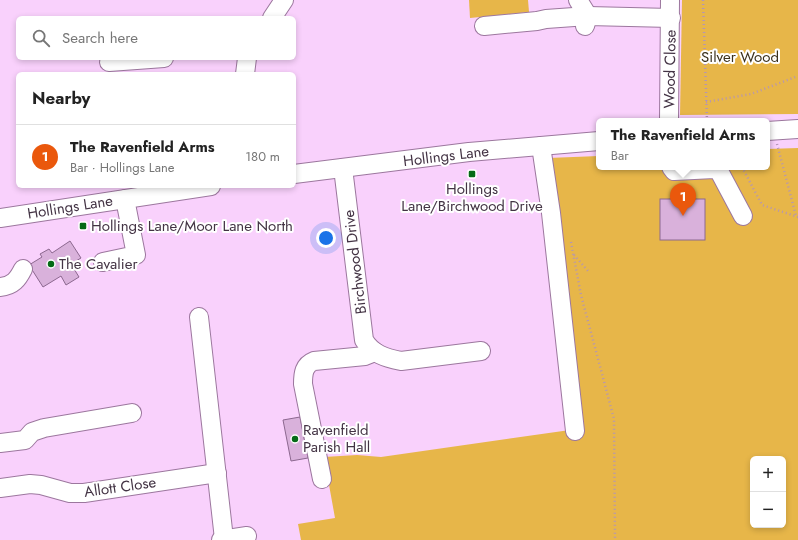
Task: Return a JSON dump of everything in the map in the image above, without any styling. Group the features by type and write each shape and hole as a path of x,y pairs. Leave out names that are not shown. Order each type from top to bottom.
{"street":[{"path":"273,16 284,0"},
{"path":"578,0 586,21"},
{"name":"Wood Close","path":"669,118 670,0"},
{"name":"Wood Close","path":"484,26 546,19 586,21 671,18"},
{"path":"110,62 137,60"},
{"path":"245,72 247,60"},
{"path":"770,131 798,129"},
{"name":"Hollings Lane","path":"296,174 469,152 596,141"},
{"path":"541,146 552,220 576,431"},
{"name":"Birchwood Drive","path":"343,168 364,340 368,347 375,352"},
{"path":"673,170 694,170"},
{"path":"716,170 719,171 743,216"},
{"name":"Hollings Lane","path":"0,218 198,188"},
{"path":"103,262 136,255 125,199"},
{"path":"0,287 13,283 23,269"},
{"path":"199,318 217,473 223,540 247,536"},
{"path":"322,479 303,384 305,367 309,363 314,361 365,356 375,352 401,361 481,351"},
{"path":"0,443 25,440 32,432 44,428 132,413"},
{"name":"Allott Close","path":"0,488 30,484 42,485 70,493 84,493 217,473"}],"path":[{"path":"703,0 707,118"},
{"path":"706,102 751,94 798,76"},
{"path":"770,131 797,216"},
{"path":"744,170 762,205 797,216"},
{"path":"570,239 581,295 614,419 615,540"},
{"path":"573,255 588,272"}],"green space":[{"path":"469,0 528,0 529,12 470,18"},
{"name":"Silver Wood","path":"682,0 798,0 798,114 680,115"},
{"path":"798,148 798,540 301,540 298,524 335,518 324,457 357,455 381,457 570,430 548,158 596,156 596,170 770,170 770,149"}],"building":[{"path":"660,199 705,199 705,240 660,240"},
{"name":"The Cavalier","path":"70,241 81,258 71,264 79,277 66,285 61,276 43,287 29,265 42,257 40,254 49,249 52,253"},
{"name":"Ravenfield Parish Hall","path":"300,417 308,458 291,461 283,420"}],"place":[{"name":"Hollings Lane/Birchwood Drive","path":"472,174"},
{"name":"The Ravenfield Arms","path":"683,216"},
{"name":"Hollings Lane/Moor Lane North","path":"83,226"},
{"name":"The Cavalier","path":"51,264"},
{"name":"Ravenfield Parish Hall","path":"295,439"}]}
